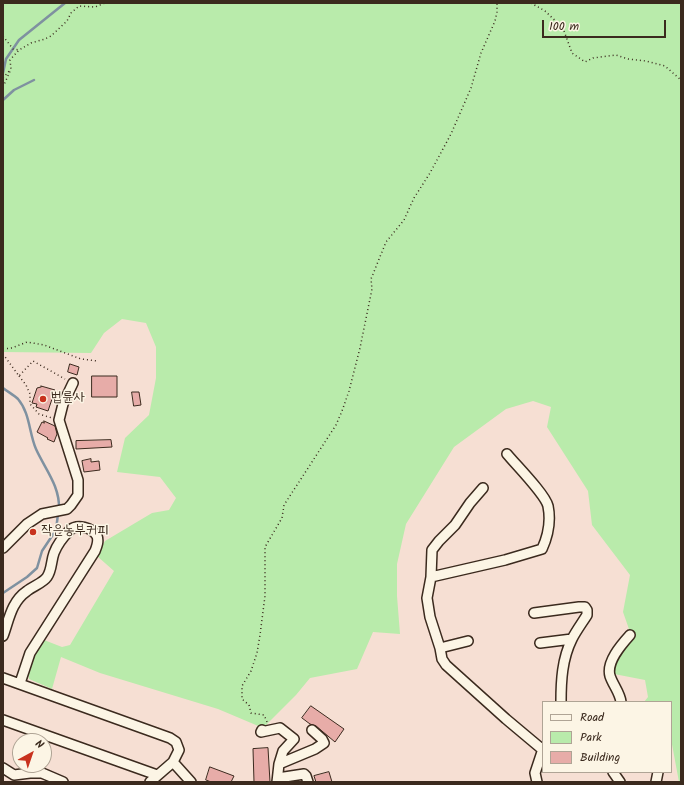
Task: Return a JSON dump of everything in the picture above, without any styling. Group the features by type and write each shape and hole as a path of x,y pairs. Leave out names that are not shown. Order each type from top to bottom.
{"street":[{"path":"3,548 26,524 42,514 67,508 78,495 78,480 59,420 63,404 73,383"},
{"path":"431,577 505,560 542,549 548,532 548,505 507,454"},
{"path":"483,488 455,525 439,540 432,550 431,577 427,598 430,617 442,659 453,673 542,749"},
{"path":"3,636 12,609 16,602 27,591 44,580 47,576 54,552 64,536 71,529 80,527 87,528 92,531 96,536 98,544 95,551 30,653 20,683"},
{"path":"534,613 579,606 585,607 587,610 587,615 572,639 566,654 562,671 561,701"},
{"path":"622,701 610,674 610,669 617,650 630,635"},
{"path":"540,644 572,639"},
{"path":"440,648 468,641"},
{"path":"3,678 170,738 176,742 179,750 173,762 150,782"},
{"path":"3,720 157,775"},
{"path":"264,726 260,732 280,728 294,739 282,751 278,780 304,774 308,782"},
{"path":"279,764 322,745 324,741 312,730"},
{"path":"537,782 535,773 542,753"},
{"path":"173,762 191,782"},
{"path":"3,768 14,775 42,773 64,782"},
{"path":"614,773 620,782"}],"path":[{"path":"3,87 11,69 10,60 19,50 31,43 50,36 67,21 71,13 78,6 95,7 104,3"},
{"path":"264,726 264,715 251,713 249,706 242,699 242,686 251,671 257,654 265,596 265,547 282,518 284,505 336,425 349,391 360,348 372,289 371,279 386,242 404,220 414,198 430,173 451,134 471,88 481,53 495,21 497,3"},
{"path":"531,3 545,11 563,28 572,53 586,62 593,58 616,55 628,59 665,66 681,80"},
{"path":"3,36 13,49 19,50"},
{"path":"3,78 11,69"},
{"path":"3,349 12,348 27,342 44,345 81,359 97,361"},
{"path":"3,354 26,384 30,394 30,404 39,414 59,420"},
{"path":"19,376 33,361 73,383"}],"green space":[{"path":"3,3 681,3 681,782 679,782 672,744 672,701 645,701 648,697 645,680 609,673 630,632 623,612 630,575 592,525 588,491 547,427 551,407 533,401 506,409 454,447 406,524 397,564 397,596 400,634 373,632 357,669 310,678 296,695 263,728 218,709 100,673 61,657 52,689 29,679 28,674 30,663 44,640 62,647 70,645 114,571 97,556 105,541 152,513 169,510 176,498 160,477 117,472 125,438 149,415 156,378 156,347 146,323 122,319 104,333 91,353 3,352"}],"building":[{"path":"70,364 79,367 77,375 68,372"},
{"path":"92,376 117,376 117,397 92,397"},
{"path":"41,386 55,390 48,411 36,407 37,404 32,403 37,388"},
{"path":"132,392 139,392 141,405 134,406"},
{"path":"44,421 55,426 57,434 54,442 37,432"},
{"path":"111,440 112,447 76,449 76,441"},
{"path":"91,459 91,462 99,461 100,470 84,472 82,461"},
{"path":"311,706 344,729 335,742 316,726 310,724 302,718"},
{"path":"268,748 270,782 254,782 253,749"},
{"path":"210,767 234,776 231,782 211,782 206,780"},
{"path":"329,772 332,782 316,782 314,776"}],"waterway":[{"path":"3,73 6,59 19,40 65,3"},
{"path":"3,100 14,90 34,80"},
{"path":"3,388 15,396 25,410 36,449 55,485 59,501 59,509"},
{"path":"3,593 27,577 37,568 42,551 56,530 58,514"}],"place":[{"name":"법륜사","path":"43,399"},
{"name":"작은농부커피","path":"33,532"}]}
